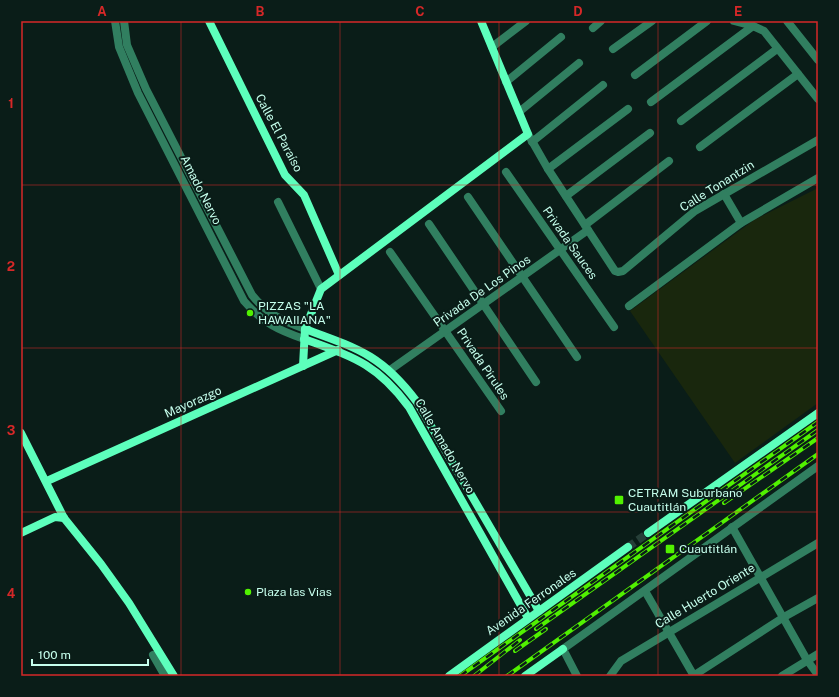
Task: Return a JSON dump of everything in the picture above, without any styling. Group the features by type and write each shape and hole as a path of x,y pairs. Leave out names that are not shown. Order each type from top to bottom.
{"main road":[{"name":"Calle El Paraíso","path":"209,21 285,175 304,195 339,275"},
{"path":"303,366 305,329 321,289 528,134 481,21"},
{"name":"Calle Amado Nervo","path":"305,329 349,345 390,370 417,402 499,545 539,611"},
{"name":"Calle Amado Nervo","path":"304,340 360,361 376,371 390,383 409,407 528,618"},
{"name":"Mayorazgo","path":"46,481 349,345"},
{"path":"648,533 818,413"},
{"path":"21,433 64,518 101,564 129,604 174,676"},
{"path":"21,532 55,517 64,518"},
{"name":"Avenida Ferronales","path":"449,676 528,618 628,548"},
{"path":"525,676 563,649"}],"street":[{"name":"Amado Nervo","path":"115,21 119,47 138,93 244,301 268,324 304,340"},
{"name":"Amado Nervo","path":"124,21 127,45 146,89 252,295 262,307 273,316 305,329"},
{"path":"492,47 526,21"},
{"path":"592,28 601,21"},
{"path":"613,49 652,21"},
{"path":"635,75 707,21"},
{"path":"734,21 753,26 764,31 818,99"},
{"path":"787,21 818,60"},
{"path":"651,102 753,26"},
{"path":"506,82 561,37"},
{"path":"681,121 777,49"},
{"path":"519,112 579,63"},
{"path":"700,147 798,74"},
{"path":"532,142 603,85"},
{"path":"548,169 628,109"},
{"path":"528,134 548,169 586,228"},
{"path":"566,196 650,134"},
{"name":"Calle Tonantzin","path":"586,228 615,271 618,272 623,270 695,211 818,140"},
{"name":"Privada De Los Pinos","path":"390,370 561,250 586,228 669,162"},
{"name":"Privada Sauces","path":"506,172 614,327"},
{"path":"629,306 741,223 818,178"},
{"path":"724,194 741,223"},
{"path":"468,197 577,357"},
{"path":"278,202 321,289"},
{"path":"429,224 536,382"},
{"name":"Privada Pirules","path":"390,252 501,411"},
{"path":"428,441 437,436"},
{"path":"577,676 563,649 818,466"},
{"path":"732,527 807,660 818,675"},
{"name":"Calle Huerto Oriente","path":"610,676 621,661 760,576 818,544"},
{"path":"490,550 499,545"},
{"path":"645,591 694,676 784,617 818,598"},
{"path":"782,676 818,654"},
{"path":"153,655 165,676"}],"green space":[{"path":"818,188 818,403 735,463 630,311 754,220"}],"tunnel":[{"path":"628,547 648,533"}],"railway":[{"path":"460,676 818,422"},
{"path":"536,629 818,430"},
{"path":"724,503 818,438"},
{"path":"507,676 818,454"},
{"path":"515,651 546,629"},
{"path":"474,676 520,640"}],"place":[{"name":"PIZZAS \"LA HAWAIIANA\"","path":"250,313"},
{"name":"CETRAM Suburbano Cuautitlán","path":"619,500"},
{"name":"Cuautitlán","path":"670,549"},
{"name":"Plaza las Vias","path":"248,592"}]}
